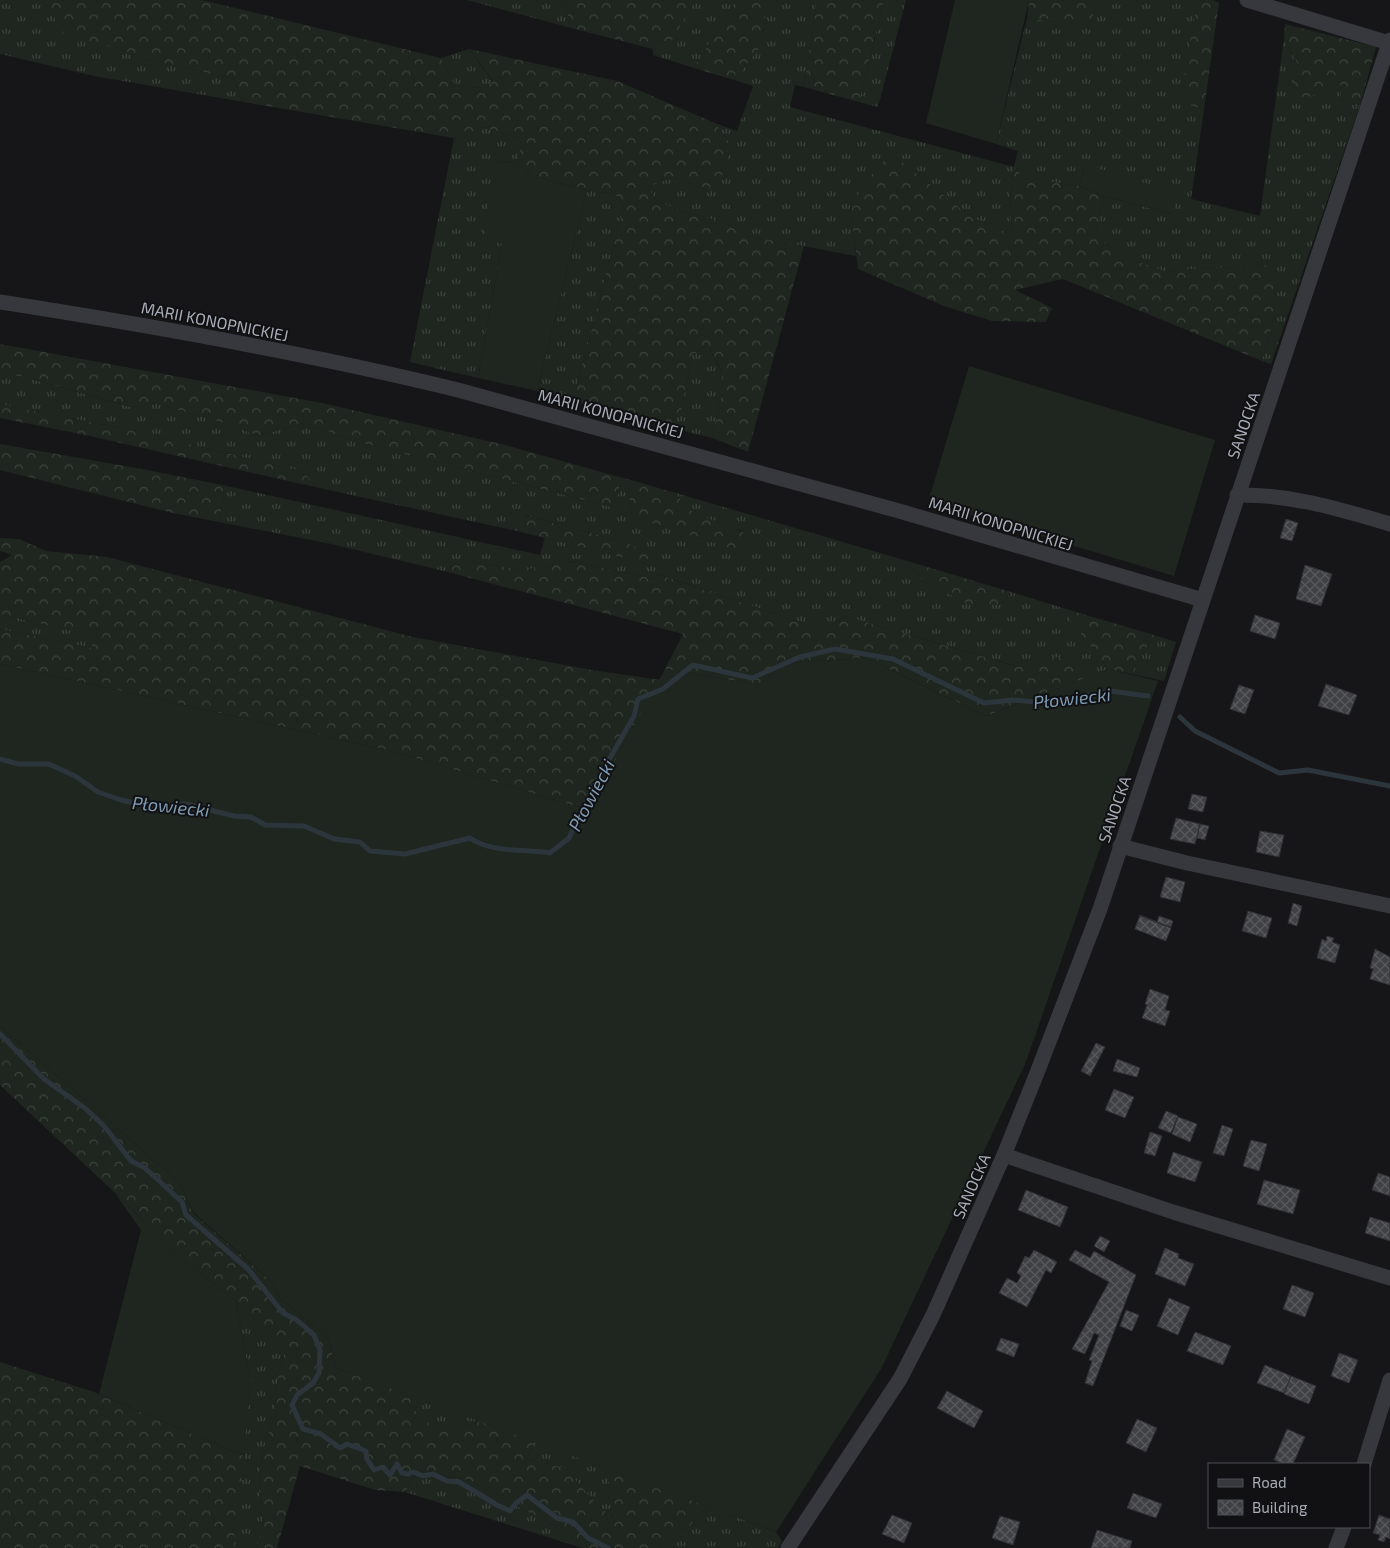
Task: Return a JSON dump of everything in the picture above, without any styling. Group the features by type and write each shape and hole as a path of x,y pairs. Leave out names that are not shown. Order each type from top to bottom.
{"street":[{"name":"SANOCKA","path":"788,1548 900,1379 933,1316 1004,1156 1100,909 1390,42 1247,0"},
{"name":"MARII KONOPNICKIEJ","path":"0,302 210,336 449,388 899,511 1203,600"},
{"path":"1237,495 1264,494 1307,500 1390,524"},
{"path":"1120,846 1187,863 1390,906"},
{"path":"1004,1156 1173,1212 1390,1278"},
{"path":"1364,1463 1390,1380"},
{"path":"1336,1548 1344,1528"}],"green space":[{"path":"0,0 44,0 118,48 145,59 234,79 244,102 94,76 0,54"},
{"path":"44,0 202,0 441,58 455,86 486,88 493,81 469,49 617,81 715,123 732,146 718,188 701,187 674,177 647,187 657,201 681,211 723,222 749,236 804,246 748,452 712,438 723,388 721,370 708,345 692,355 681,410 667,427 573,401 624,205 613,192 599,193 532,176 518,163 521,138 482,127 454,138 244,102 234,79 145,59 118,48 64,34"},
{"path":"467,0 556,0 565,2 571,28"},
{"path":"556,0 695,1 671,42 657,40 653,49 571,28 565,2"},
{"path":"695,0 736,0 694,68 653,55 653,49 657,40 671,41"},
{"path":"736,0 761,0 766,14 761,46 734,80 694,68"},
{"path":"761,0 817,0 804,87 795,85 790,107 1014,167 1018,151 996,144 1027,18 1055,22 1091,22 1097,0 1202,0 1197,3 1187,105 1204,109 1191,199 1260,216 1284,38 1298,66 1292,88 1333,77 1340,83 1342,100 1360,105 1271,364 1262,361 1275,313 1268,265 1164,271 1136,261 1104,243 1096,231 1104,196 1172,214 1085,164 1079,186 1024,178 1014,168 1010,196 1012,235 971,217 892,154 850,206 856,256 749,236 723,222 681,211 657,201 647,187 674,177 701,187 732,146 715,123 737,131 753,86 734,80 761,46 766,14"},
{"path":"817,0 884,0 859,102 804,87"},
{"path":"884,0 906,0 878,107 859,102"},
{"path":"955,0 1029,0 996,144 926,123"},
{"path":"1029,0 1097,0 1091,22 1055,22 1027,18"},
{"path":"1202,0 1213,0 1219,3 1204,109 1187,105 1183,83 1197,3"},
{"path":"1285,24 1376,47 1360,105 1342,100 1340,83 1333,78 1327,88 1320,94 1299,97 1292,88 1298,65 1284,38"},
{"path":"469,49 493,82 486,88 455,86 441,58"},
{"path":"482,127 521,138 518,163 495,162 502,244 478,378 410,362 454,138"},
{"path":"892,154 971,217 1012,235 1010,196 1014,167 1024,178 1079,186 1104,196 1096,231 1104,243 1136,261 1164,271 1268,265 1278,285 1275,313 1262,361 1063,279 1015,290 1052,308 1046,322 992,321 944,306 858,269 850,206 878,166"},
{"path":"495,162 518,163 532,176 587,190 537,391 478,378 502,244 484,232"},
{"path":"1085,164 1179,194 1172,214 1104,196 1079,186"},
{"path":"587,190 599,193 613,192 624,205 573,401 537,391"},
{"path":"0,344 322,403 505,445 619,477 619,492 612,507 358,442 304,423 258,436 232,425 154,403 132,407 24,377 0,373"},
{"path":"708,345 721,371 723,388 712,438 667,427 681,410 692,355"},
{"path":"969,366 1215,440 1174,576 928,502"},
{"path":"0,373 24,377 131,407 154,403 232,425 258,436 304,423 358,442 612,507 619,492 619,477 627,479 632,517 751,554 751,543 741,530 697,515 682,505 676,493 904,560 926,583 1002,604 1011,592 1076,612 1070,618 1108,669 1088,677 1075,661 1058,657 1020,667 848,617 823,630 658,574 661,580 569,561 548,567 520,570 461,559 444,571 327,543 219,522 224,494 222,485 540,555 545,537 645,563 624,542 524,515 517,531 315,487 305,472 135,431 0,404"},
{"path":"0,404 135,431 305,472 315,487 90,436 0,418"},
{"path":"0,444 222,485 224,494 219,522 173,513 0,470"},
{"path":"627,479 676,493 684,504 694,512 738,529 746,535 751,543 752,555 632,517"},
{"path":"523,515 624,542 645,551 651,561 645,563 517,531"},
{"path":"0,538 19,539 46,551 107,557 413,637 592,670 660,680 588,810 395,752 0,664 0,629 92,648 90,635 0,614 0,562 12,555 0,551"},
{"path":"461,559 520,570 548,567 568,561 661,580 657,574 823,630 848,617 1019,667 1058,657 1075,661 1088,677 986,716 866,658 783,663 760,685 665,669 683,634 444,571"},
{"path":"904,560 1011,592 1002,604 975,607 926,583"},
{"path":"1076,612 1154,635 1131,674 1108,669 1069,618"},
{"path":"0,614 90,635 92,648 0,629"},
{"path":"1154,635 1176,642 1164,681 1131,674"},
{"path":"866,658 986,716 1108,669 1158,681 1026,1062 881,1369 776,1532 336,1368 328,1338 280,1298 271,1281 193,1212 180,1183 0,1026 0,664 395,752 588,810 665,669 760,685 783,663"},
{"path":"0,1026 180,1183 193,1213 271,1281 280,1298 328,1338 336,1368 414,1396 410,1406 439,1433 483,1421 535,1441 527,1459 565,1468 598,1506 613,1517 614,1494 603,1467 707,1506 688,1528 672,1535 658,1548 582,1548 568,1533 468,1480 424,1470 412,1479 405,1492 375,1490 300,1466 277,1548 256,1548 263,1528 259,1487 262,1454 274,1418 278,1375 285,1350 236,1301 186,1263 114,1192 0,1085"},
{"path":"114,1192 186,1263 236,1301 250,1380 244,1456 99,1394 141,1230"},
{"path":"236,1301 285,1350 278,1375 274,1418 262,1454 259,1487 263,1528 256,1548 233,1548 250,1380"},
{"path":"0,1362 94,1392 244,1456 233,1548 0,1548"},
{"path":"414,1396 483,1421 439,1434 409,1406"},
{"path":"535,1441 603,1467 614,1494 614,1517 598,1506 565,1468 527,1459"},
{"path":"424,1470 468,1480 568,1533 582,1548 405,1492 412,1479"},
{"path":"707,1506 776,1532 782,1541 778,1548 658,1548 672,1535 688,1528"}],"building":[{"path":"1286,519 1298,523 1292,541 1280,538"},
{"path":"1305,565 1332,574 1321,606 1296,599"},
{"path":"1255,615 1280,623 1275,639 1250,631"},
{"path":"1326,684 1357,695 1349,715 1318,706"},
{"path":"1239,685 1254,690 1245,714 1230,709"},
{"path":"1192,794 1207,797 1203,812 1188,809"},
{"path":"1176,818 1200,824 1195,844 1170,839"},
{"path":"1200,824 1209,826 1205,840 1197,838"},
{"path":"1260,831 1284,835 1279,857 1256,852"},
{"path":"1166,877 1185,882 1180,902 1160,897"},
{"path":"1293,903 1302,906 1297,926 1288,923"},
{"path":"1248,911 1272,918 1266,938 1242,931"},
{"path":"1140,915 1157,922 1159,916 1173,921 1171,927 1140,916 1135,929"},
{"path":"1140,916 1171,928 1166,941 1135,929"},
{"path":"1327,936 1334,938 1332,942 1340,945 1335,963 1317,958 1322,939 1326,941"},
{"path":"1375,949 1390,957 1390,985 1370,979 1373,969 1370,968"},
{"path":"1150,989 1169,996 1165,1010 1170,1011 1165,1026 1142,1018"},
{"path":"1096,1043 1105,1047 1090,1076 1081,1071"},
{"path":"1117,1059 1140,1068 1137,1077 1113,1071"},
{"path":"1114,1089 1134,1097 1125,1118 1105,1110"},
{"path":"1166,1111 1178,1116 1171,1133 1158,1128"},
{"path":"1178,1117 1197,1124 1190,1142 1172,1134"},
{"path":"1222,1125 1233,1129 1224,1156 1213,1153"},
{"path":"1150,1132 1162,1136 1155,1156 1144,1153"},
{"path":"1251,1140 1267,1144 1259,1171 1243,1166"},
{"path":"1173,1152 1202,1162 1195,1182 1167,1173"},
{"path":"1378,1173 1390,1177 1390,1196 1372,1190"},
{"path":"1264,1180 1300,1190 1293,1214 1257,1204"},
{"path":"1026,1190 1068,1207 1060,1227 1018,1210"},
{"path":"1370,1217 1390,1223 1390,1241 1365,1233"},
{"path":"1100,1236 1110,1241 1104,1252 1094,1246"},
{"path":"1165,1248 1179,1254 1178,1258 1194,1264 1185,1286 1155,1274"},
{"path":"1034,1250 1057,1262 1051,1273 1046,1270 1027,1307 999,1293 1007,1278 1017,1283 1021,1276 1017,1273 1025,1256 1029,1258"},
{"path":"1075,1250 1090,1258 1094,1251 1136,1275 1093,1386 1085,1383 1092,1361 1089,1360 1099,1335 1094,1333 1085,1354 1072,1349 1109,1282 1069,1260"},
{"path":"1292,1285 1314,1293 1305,1317 1283,1309"},
{"path":"1169,1298 1190,1307 1178,1335 1157,1326"},
{"path":"1126,1310 1139,1315 1132,1331 1120,1326"},
{"path":"1195,1332 1231,1346 1223,1365 1187,1351"},
{"path":"1001,1338 1019,1344 1014,1357 996,1350"},
{"path":"1339,1353 1358,1360 1349,1383 1331,1376"},
{"path":"1265,1365 1291,1376 1284,1393 1257,1383"},
{"path":"1291,1376 1316,1386 1309,1404 1284,1394"},
{"path":"947,1391 983,1411 974,1428 937,1408"},
{"path":"1137,1419 1157,1428 1146,1452 1126,1443"},
{"path":"1287,1429 1305,1437 1293,1463 1282,1463 1274,1460"},
{"path":"1133,1493 1162,1504 1156,1518 1127,1508"},
{"path":"892,1515 912,1523 904,1543 882,1534"},
{"path":"1379,1515 1390,1519 1390,1539 1386,1537 1384,1542 1378,1540 1380,1535 1373,1533"},
{"path":"1000,1516 1020,1522 1013,1545 992,1538"},
{"path":"1097,1530 1132,1541 1130,1548 1091,1548"}],"waterway":[{"name":"Płowiecki","path":"0,759 18,764 49,764 75,776 98,792 121,800 147,806 186,804 234,816 251,817 265,825 304,826 334,839 360,842 370,851 405,854 470,838 478,843 508,850 550,853 569,838 590,793 634,716 638,699 663,689 693,665 752,678 800,657 835,649 893,659 984,703 1012,700 1048,703 1110,691 1148,696"},
{"name":"Płowiecki","path":"1180,717 1195,731 1279,773 1308,770 1390,786"},
{"path":"0,1034 44,1079 86,1109 104,1126 131,1161 145,1168 182,1202 186,1215 248,1269 283,1313 297,1320 314,1335 320,1350 319,1373 313,1383 297,1395 292,1405 303,1429 321,1434 340,1448 347,1444 366,1451 367,1459 374,1470 383,1467 390,1475 397,1464 402,1473 408,1474 413,1472 423,1476 433,1474 447,1481 459,1482 510,1511 516,1503 527,1495 557,1518 573,1522 588,1538 608,1548"}]}
